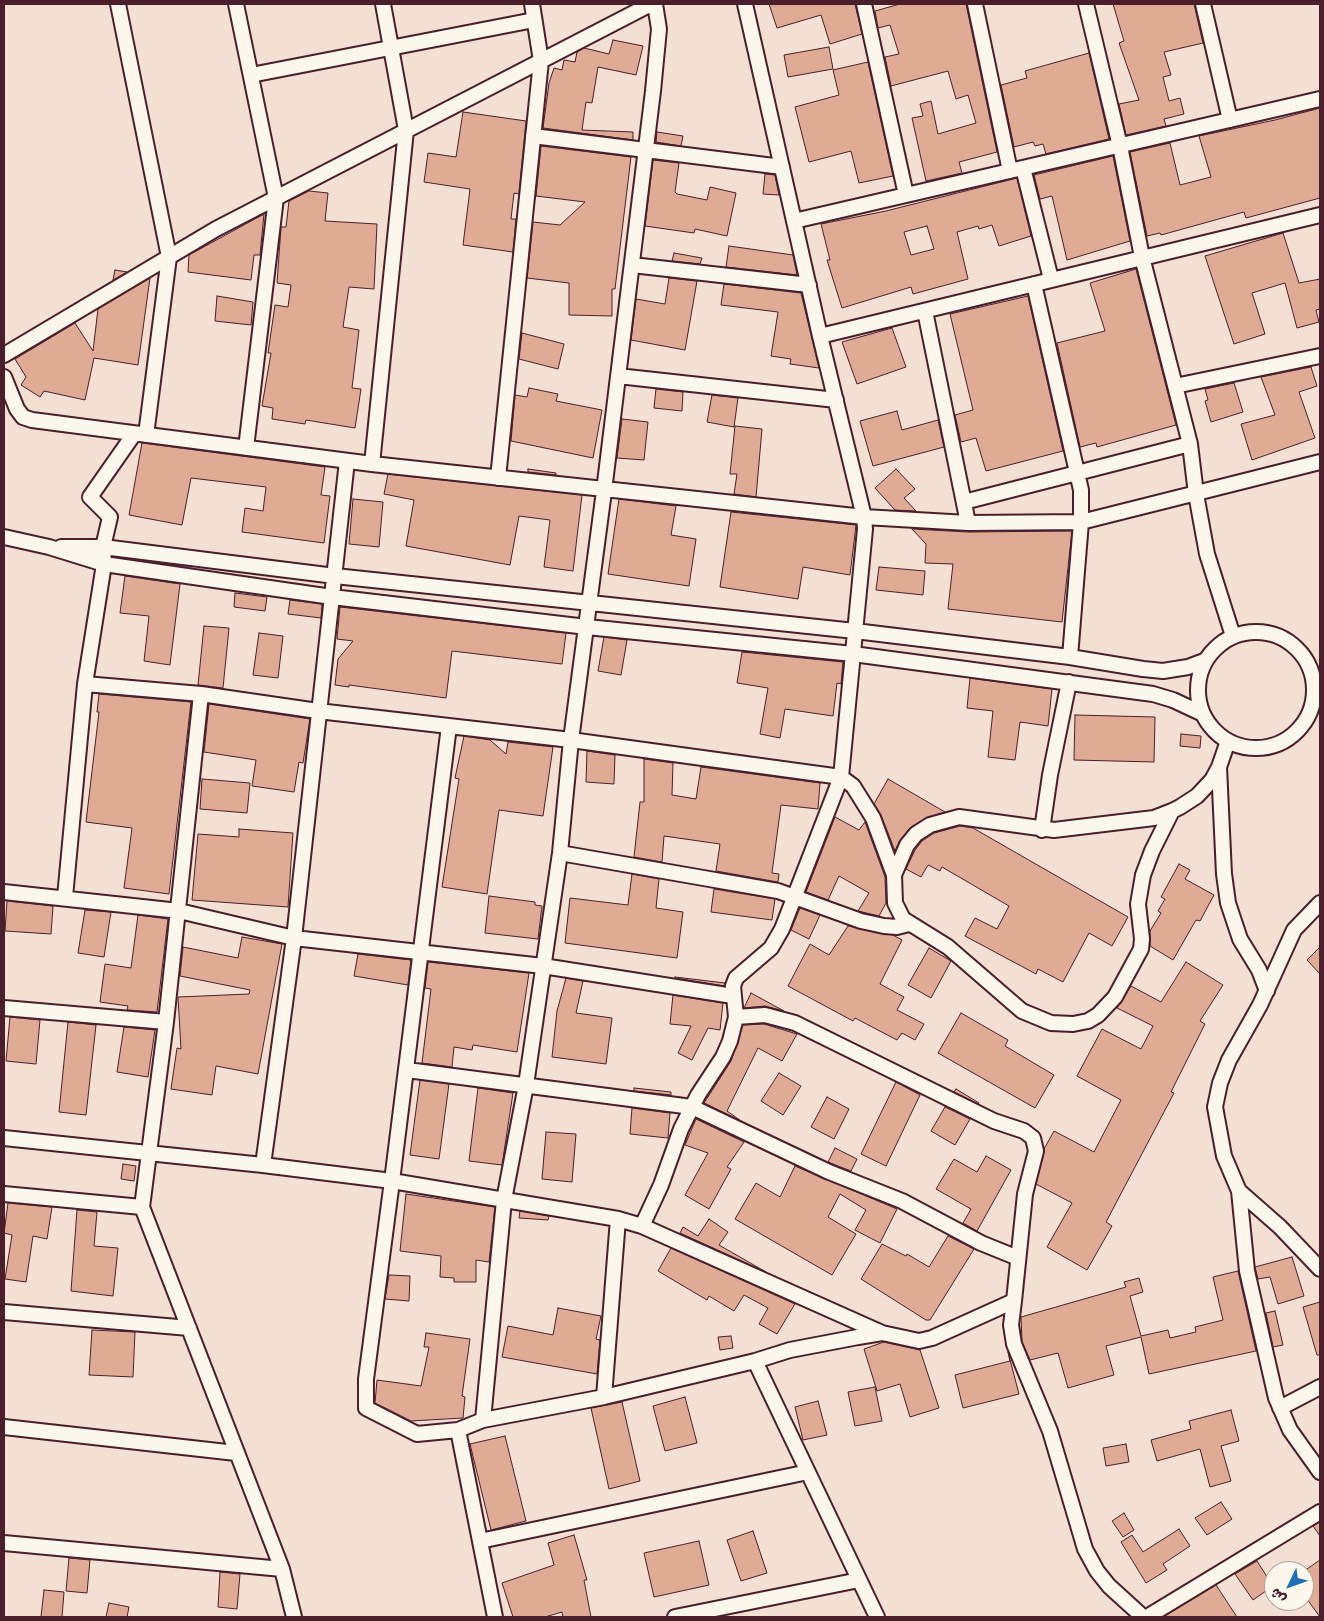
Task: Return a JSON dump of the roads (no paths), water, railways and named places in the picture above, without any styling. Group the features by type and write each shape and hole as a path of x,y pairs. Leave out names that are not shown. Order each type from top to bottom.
{"street":[{"path":"65,897 85,684 104,564 103,546 110,517 90,497 140,435 169,257 118,4"},
{"path":"236,4 276,198 246,448"},
{"path":"372,464 406,130 384,4"},
{"path":"498,478 541,61 532,4"},
{"path":"4,355 216,229 651,4"},
{"path":"483,1420 504,1200 526,1085 560,853 571,740 587,627 646,152 659,29 655,4"},
{"path":"642,1226 692,1107 723,1057 736,1017 733,986 736,978 771,948 782,929 841,776 856,631 864,517 820,336 746,4"},
{"path":"864,4 906,195"},
{"path":"975,4 1017,170 1051,279"},
{"path":"1086,4 1120,146 1142,257 1190,444 1196,494 1208,554 1233,636"},
{"path":"1203,4 1230,120"},
{"path":"250,74 534,20"},
{"path":"794,221 1320,99"},
{"path":"533,136 646,152 782,167"},
{"path":"820,336 1320,215"},
{"path":"632,265 809,285"},
{"path":"1034,284 1081,490 1081,522 1070,657"},
{"path":"925,311 968,524"},
{"path":"1175,386 1320,356"},
{"path":"618,376 836,400"},
{"path":"4,377 17,409 23,416 32,420 347,461 604,491 864,517 968,524 1081,522 1320,462"},
{"path":"964,502 1190,444"},
{"path":"264,1165 294,938 318,711 336,576 347,461"},
{"path":"4,537 49,547 104,564 332,596 587,627 853,654 1153,694 1173,700 1202,714"},
{"path":"49,547 103,546 336,576 856,631 1070,657 1163,671 1188,668 1204,661"},
{"path":"1252,631 1271,633 1288,641 1316,670 1315,716 1285,741 1266,748 1246,748 1228,741 1213,730 1202,714 1198,696 1198,678 1204,661 1217,646 1233,636 1252,631"},
{"path":"1042,830 1050,775 1069,682"},
{"path":"85,684 201,694 318,711 571,740 841,776 853,786 873,818 894,875 895,903 903,919 948,947 1022,1011 1051,1023 1073,1024 1088,1020 1098,1015 1115,998 1140,949 1142,939 1138,904 1143,875 1152,851 1172,811"},
{"path":"201,694 179,911 151,1152 142,1207 282,1569 294,1617"},
{"path":"449,726 407,1070 370,1344 366,1408 417,1434 458,1430 483,1420 604,1397 755,1361 790,1350 882,1333"},
{"path":"894,875 907,845 916,834 944,819 959,816 1042,830 1072,829 1146,820 1172,811 1197,796 1212,780 1219,767 1228,741"},
{"path":"1219,767 1224,874 1228,903 1240,939 1259,970 1266,991"},
{"path":"560,853 778,891 794,895 861,921 897,927 909,924"},
{"path":"4,892 65,897 179,911 294,938 543,966 733,996"},
{"path":"1320,903 1294,930 1266,991 1229,1060 1220,1083 1215,1108 1224,1156 1239,1191 1247,1272 1268,1365 1280,1408 1290,1430 1320,1472"},
{"path":"4,1008 166,1022"},
{"path":"736,1017 764,1015 795,1023 994,1121 1030,1135 1033,1138 1036,1151 1025,1194 1011,1325 1014,1344 1050,1431 1085,1549 1097,1571 1109,1586 1143,1617"},
{"path":"407,1070 692,1107 830,1172 885,1194 982,1243 1018,1258"},
{"path":"4,1138 151,1152 392,1181 618,1219 642,1226 882,1333 919,1341 932,1338 1014,1301"},
{"path":"1239,1191 1280,1227 1320,1267"},
{"path":"4,1194 142,1207"},
{"path":"604,1397 618,1219"},
{"path":"4,1312 189,1328"},
{"path":"755,1361 877,1617"},
{"path":"1280,1408 1320,1387"},
{"path":"4,1427 236,1453"},
{"path":"458,1430 494,1617"},
{"path":"480,1541 808,1472"},
{"path":"1147,1617 1320,1512"},
{"path":"4,1542 282,1569"},
{"path":"675,1617 859,1580"}]}
